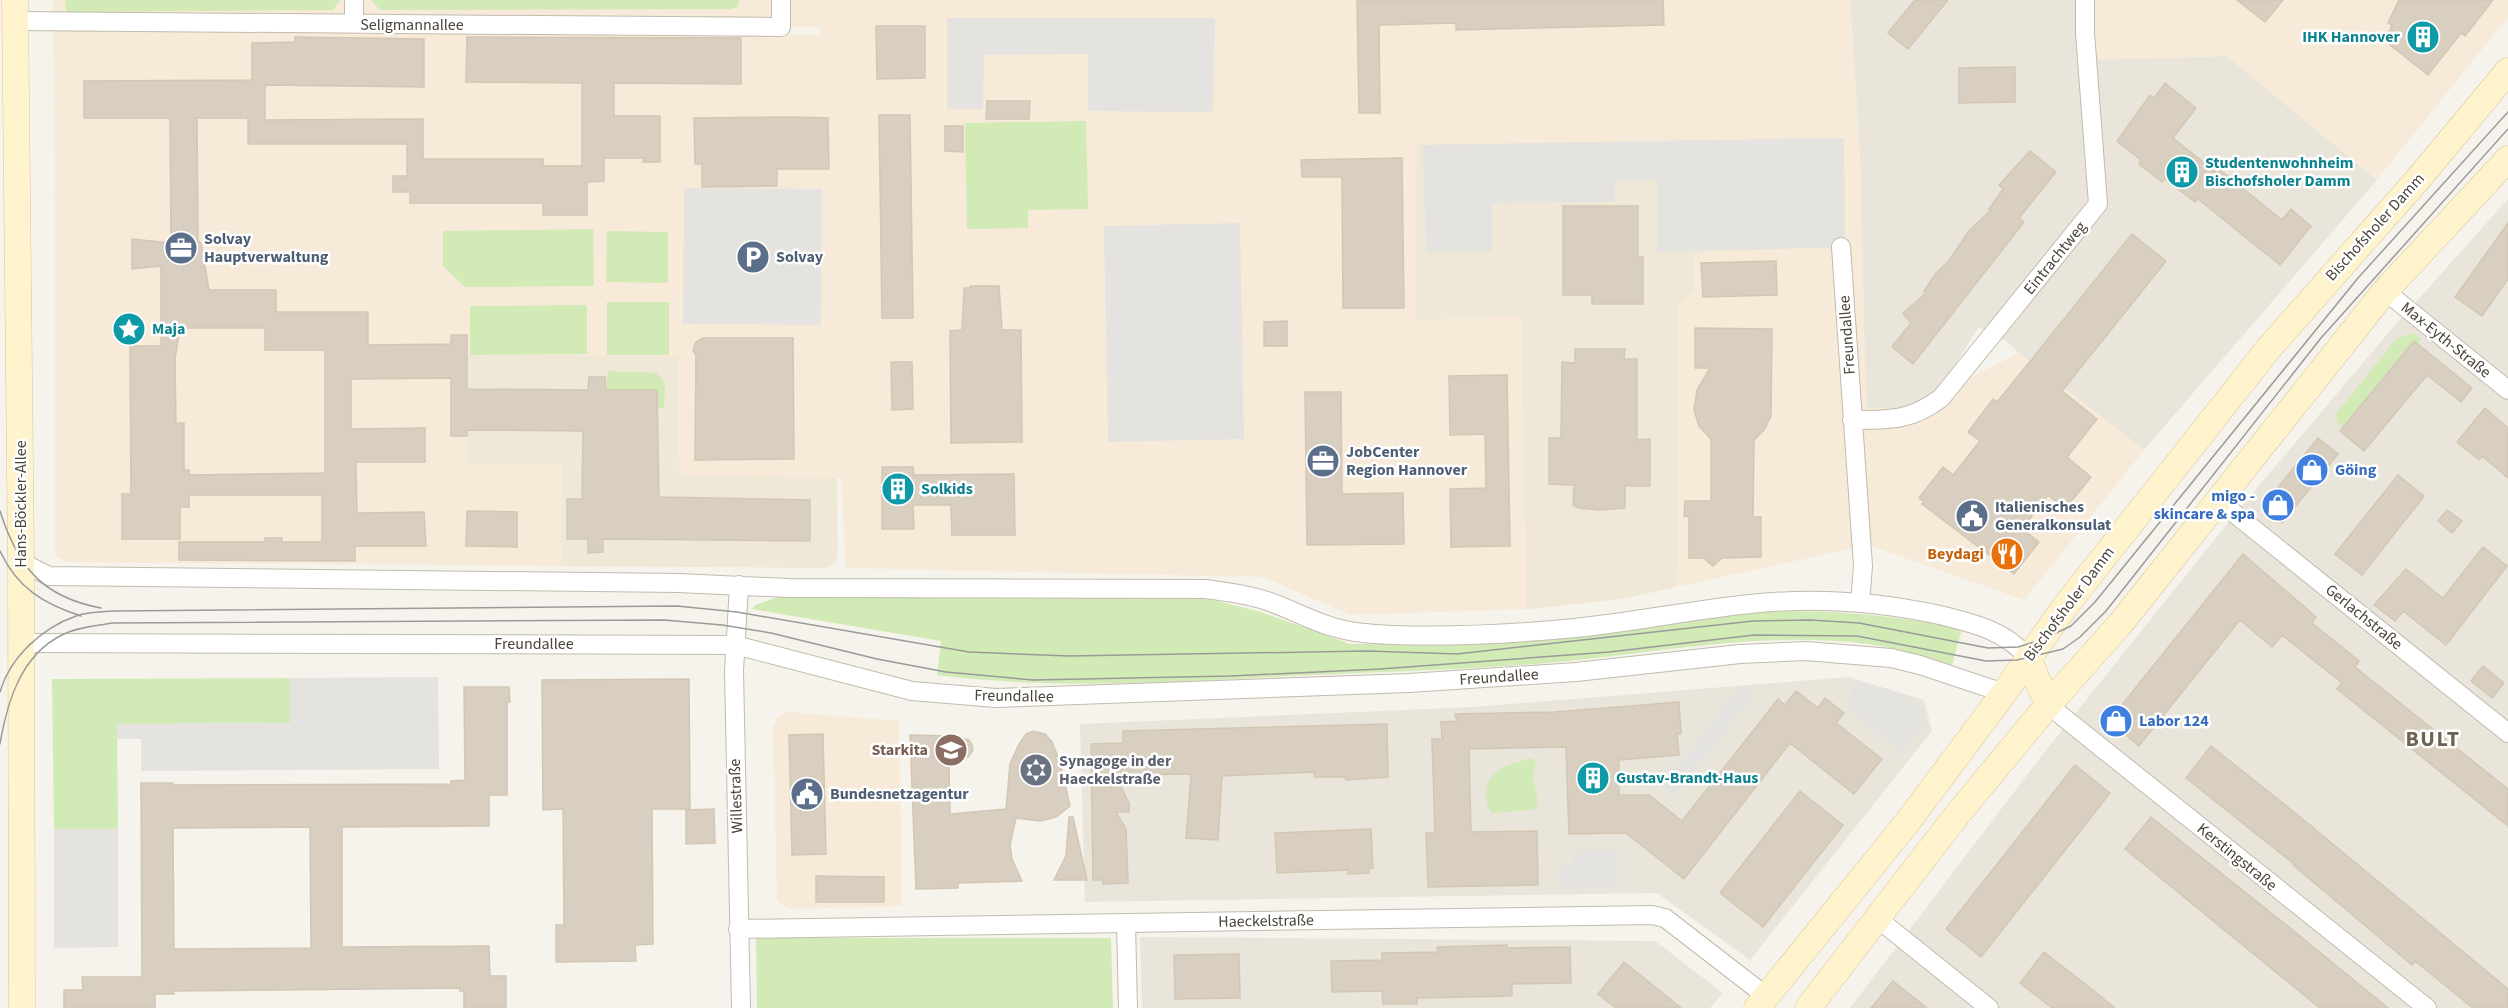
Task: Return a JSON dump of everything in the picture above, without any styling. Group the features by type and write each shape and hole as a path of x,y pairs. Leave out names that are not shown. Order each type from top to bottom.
{"main road":[{"name":"Hans-Böckler-Allee","path":"15,11 21,562 11,644 22,1008"},
{"name":"Bischofsholer Damm","path":"1762,1002 1906,824 2067,604 2269,348 2419,178 2508,71"},
{"path":"1808,1008 1957,815 2048,705 2121,623 2220,502 2385,291 2508,159"},
{"path":"2028,658 2048,705"},
{"path":"2004,693 2048,705"}],"street":[{"path":"354,0 354,24"},
{"name":"Seligmannallee","path":"15,11 354,24 781,27 781,0"},
{"name":"Eintrachtweg","path":"1852,420 1890,420 1911,416 1925,410 1941,398 2098,204 2085,33 2085,0"},
{"name":"Freundallee","path":"1841,247 1863,566 1860,603"},
{"name":"Max-Eyth-Straße","path":"2385,291 2508,390"},
{"name":"Gerlachstraße","path":"2220,502 2508,733"},
{"path":"21,562 49,576 739,585 788,588 1205,589 1240,593 1331,627 1362,633 1395,635 1483,635 1576,628 1751,604 1801,601 1860,603 1917,610 1974,623 2012,642 2028,658"},
{"name":"Willestraße","path":"739,585 735,645 734,750 741,1008"},
{"name":"Freundallee","path":"11,644 735,645 912,691 996,698 1409,683 1576,672 1740,654 1806,651 1891,658 1920,664 2004,693"},
{"name":"Kerstingstraße","path":"2048,705 2427,1008"},
{"name":"Haeckelstraße","path":"738,929 1652,915 1665,918 1762,1002"},
{"path":"1878,919 1989,1008"},
{"path":"1126,923 1128,1008"}],"shaded area":[{"path":"54,0 1850,0 1860,158 1866,408 1910,408 2019,353 2144,450 2024,600 1868,545 1627,598 1527,609 1351,615 1263,577 846,568 841,478 679,477 468,355 467,465 562,465 561,566 68,562 55,556 54,28 820,35 823,73 820,27 53,21"},
{"path":"1850,0 2082,0 2084,60 2227,56 2377,180 2144,450 2008,342 1979,327 1936,394 1910,408 1866,408 1860,158"},
{"path":"2085,0 2508,0 2508,17 2377,180 2227,56 2084,60"},
{"path":"947,18 1215,18 1213,112 1088,111 1088,54 984,55 983,109 947,109"},
{"path":"1844,138 1845,247 1695,252 1694,291 1678,306 1677,586 1627,598 1527,609 1521,316 1415,320 1417,145"},
{"path":"1844,138 1845,247 1657,252 1657,181 1615,180 1615,202 1492,203 1492,251 1426,252 1423,145"},
{"name":"Solvay","path":"684,188 822,189 821,325 683,324"},
{"path":"2508,199 2508,1008 1850,1008 2046,750 2235,514 2390,331"},
{"path":"1240,223 1244,439 1108,442 1104,226"},
{"path":"468,355 678,356 679,476 837,478 838,549 836,561 829,567 822,568 561,566 562,465 467,465"},
{"path":"438,677 439,769 141,771 141,739 117,739 117,724 290,723 290,678"},
{"path":"1849,677 1924,700 1932,731 1750,960 1657,893 1085,902 1080,724 1473,707"},
{"path":"1855,681 1902,694 1924,709 1927,722 1902,754 1846,707"},
{"path":"1741,685 1754,695 1675,796 1662,786"},
{"path":"789,712 899,721 902,906 791,909 783,906 777,899 773,727 778,716"},
{"path":"54,829 118,829 118,947 54,948"},
{"path":"1572,850 1618,850 1618,886 1558,887 1558,865 1572,864"},
{"path":"1140,937 1655,941 1723,993 1710,1008 1142,1008"}],"green space":[{"path":"65,0 340,0 333,10 69,12 66,10"},
{"path":"371,0 740,0 737,7 730,9 380,10"},
{"path":"1086,121 1088,209 1028,210 1028,228 967,229 965,123"},
{"path":"593,229 594,286 465,287 443,266 443,231"},
{"path":"607,231 668,232 668,283 606,282"},
{"path":"607,302 669,302 669,355 607,355"},
{"path":"587,305 587,354 470,355 470,306"},
{"path":"2413,333 2421,339 2417,344 2413,341 2343,427 2338,424 2336,414 2397,338"},
{"path":"608,371 657,373 665,383 664,408 657,408 657,391 606,390"},
{"path":"781,596 1162,596 1213,600 1261,612 1350,644 1443,644 1792,611 1865,614 1962,629 1952,665 1868,644 1828,640 1787,640 1747,641 1546,663 1482,667 1158,682 1025,682 937,675 941,641 752,609 755,605"},
{"path":"290,678 291,723 117,724 118,829 54,829 52,679"},
{"path":"1531,758 1536,761 1533,778 1538,801 1536,808 1492,813 1486,798 1490,779 1501,769"},
{"path":"756,938 1111,938 1113,1008 757,1008"}],"building":[{"path":"1357,0 1663,0 1664,25 1456,30 1456,23 1379,25 1380,113 1359,113"},
{"path":"1915,0 1948,0 1908,49 1888,33"},
{"path":"2237,0 2283,0 2265,22"},
{"name":"IHK Hannover","path":"2399,0 2493,0 2465,36 2461,33 2428,75 2385,41 2392,25 2388,23"},
{"path":"876,26 925,26 925,78 877,79"},
{"path":"295,37 424,39 424,87 265,85 265,120 423,119 423,159 543,159 543,166 582,166 582,83 466,82 467,37 741,38 741,84 614,83 614,116 660,116 660,162 643,162 643,158 604,158 604,181 587,182 587,215 543,215 543,203 410,203 410,192 393,192 393,176 407,176 407,144 248,144 248,118 197,118 198,241 201,243 209,290 276,290 276,312 368,312 368,345 451,344 451,335 467,335 467,389 588,390 589,377 605,377 606,390 657,390 659,497 810,500 810,541 603,539 603,552 588,553 588,539 567,539 567,499 582,499 583,431 467,430 467,436 451,436 451,378 351,379 351,429 425,428 425,462 356,462 357,513 424,512 426,546 355,546 355,561 179,560 179,542 265,542 265,538 282,538 282,542 322,542 322,495 189,495 189,507 180,507 180,539 122,539 122,494 131,494 130,346 161,346 161,266 132,269 132,239 171,243 170,118 84,118 84,81 252,80 252,43 295,42","holes":["180,328 265,328 265,350 325,350 325,473 189,475 189,470 184,470 184,423 176,423 175,359"]},
{"path":"2015,67 2015,102 1959,103 1959,68"},
{"name":"Studentenwohnheim Bischofsholer Damm","path":"2165,83 2196,108 2173,138 2217,173 2220,170 2282,220 2291,209 2311,226 2280,265 2198,199 2195,202 2165,179 2162,182 2139,164 2141,160 2117,141 2150,95 2154,98"},
{"path":"987,101 1030,101 1029,119 986,119"},
{"path":"879,115 910,115 913,318 882,318"},
{"path":"694,118 828,118 829,169 777,169 777,186 702,187 702,164 695,164"},
{"path":"945,126 963,126 963,152 945,151"},
{"path":"2030,151 2056,172 2019,218 2024,222 1913,364 1892,347 1911,323 1903,313 1926,293 1924,291 1936,273 1948,262 1969,231 1991,210 1989,209 2003,189 1999,185"},
{"path":"1402,158 1404,308 1343,308 1342,177 1302,177 1301,160"},
{"path":"1563,206 1638,206 1638,257 1643,257 1643,304 1592,304 1592,295 1563,295"},
{"path":"2508,223 2508,279 2482,316 2455,297"},
{"path":"2132,234 2166,261 2062,391 2097,419 2067,457 2091,477 2065,509 2048,495 2022,529 2039,542 2014,574 1922,504 1924,502 1919,498 1943,467 1953,475 1980,441 1968,432 1993,399 1997,402"},
{"path":"1776,261 1777,295 1703,297 1701,263"},
{"path":"970,286 999,286 1002,330 1021,330 1022,442 951,443 950,331 962,330 964,288 970,288"},
{"path":"1287,321 1287,346 1264,346 1264,322"},
{"path":"1695,328 1772,329 1771,416 1764,430 1754,440 1753,517 1761,517 1761,557 1722,558 1713,566 1703,558 1689,558 1689,517 1684,516 1685,501 1711,501 1711,439 1699,426 1694,410 1697,390 1710,368 1695,368"},
{"path":"703,338 793,338 794,459 695,460 696,356 693,350 696,342"},
{"path":"2414,341 2472,388 2461,402 2427,375 2364,451 2340,431"},
{"path":"1575,349 1625,349 1624,359 1637,359 1637,440 1650,439 1650,486 1625,486 1625,508 1599,510 1579,508 1573,505 1574,485 1549,484 1549,438 1561,438 1562,362 1575,363"},
{"path":"891,362 912,362 913,409 892,410"},
{"path":"1507,375 1510,546 1451,547 1450,489 1486,488 1485,434 1450,435 1449,376"},
{"name":"JobCenter Region Hannover","path":"1305,392 1341,392 1342,494 1403,493 1404,544 1307,545"},
{"path":"2485,408 2508,428 2508,478 2482,456 2479,460 2457,442"},
{"path":"2318,438 2338,454 2282,523 2262,507"},
{"path":"882,467 913,467 914,475 1014,474 1015,535 952,535 951,505 913,505 914,529 882,529"},
{"path":"2398,475 2424,496 2362,575 2335,554"},
{"path":"2447,510 2462,521 2452,533 2438,521"},
{"path":"467,511 517,512 517,547 466,546"},
{"path":"2483,547 2507,566 2446,645 2403,611 2395,621 2374,605 2406,569 2443,598"},
{"path":"2243,554 2316,617 2312,623 2359,661 2355,667 2508,789 2508,826 2337,689 2342,683 2282,635 2272,647 2240,620 2139,746 2109,721"},
{"path":"2483,666 2504,683 2492,698 2471,681"},
{"path":"689,679 690,809 652,809 653,944 635,945 636,961 556,962 556,925 564,925 563,809 543,810 542,680"},
{"path":"464,687 509,687 507,795 489,795 489,826 342,827 342,947 489,946 490,976 506,976 506,1008 464,1008 464,991 460,991 460,988 174,991 174,994 155,994 155,1008 64,1008 64,990 83,990 82,977 142,977 141,783 173,783 173,785 451,784 451,781 465,780","holes":["310,827 311,948 174,949 173,828"]},
{"path":"1796,691 1818,708 1825,698 1844,713 1836,723 1882,759 1854,794 1790,743 1684,879 1626,833 1569,834 1566,747 1469,749 1471,832 1537,831 1538,885 1428,887 1426,833 1435,833 1432,739 1442,739 1441,722 1457,721 1455,714 1554,712 1679,702 1681,734 1677,734 1679,755 1619,760 1619,795 1649,795 1682,821 1778,699 1785,705"},
{"path":"1387,724 1388,777 1346,780 1345,777 1314,777 1314,772 1222,776 1218,840 1186,838 1191,774 1115,775 1129,803 1129,812 1116,812 1126,829 1128,883 1103,884 1103,880 1093,880 1091,744 1123,743 1123,731"},
{"path":"1033,731 1045,734 1052,742 1060,762 1070,806 1056,817 1040,821 1016,818 1010,845 1012,859 1022,881 958,883 958,888 916,889 910,735 957,736 969,740 972,745 973,750 968,757 949,763 950,814 1006,809 1010,764 1019,744 1026,734"},
{"name":"Bundesnetzagentur","path":"823,734 826,854 792,855 789,735"},
{"path":"2211,746 2508,989 2508,1008 2473,1008 2415,961 2412,965 2294,864 2186,778"},
{"path":"2075,765 2110,793 1981,957 1946,929"},
{"path":"1800,791 1843,825 1763,927 1720,893"},
{"path":"714,809 715,843 686,844 686,810"},
{"path":"1069,817 1073,817 1087,880 1054,880 1066,856"},
{"path":"2151,817 2388,1008 2320,1008 2125,849"},
{"path":"1371,829 1373,868 1368,869 1369,873 1348,874 1348,870 1277,873 1275,833"},
{"path":"816,876 884,877 884,902 816,902"},
{"path":"1507,945 1507,948 1570,947 1571,983 1512,984 1512,996 1417,998 1417,1004 1383,1004 1382,991 1332,992 1331,961 1382,960 1382,953 1438,952 1437,947"},
{"path":"2044,952 2115,1008 2052,1008 2020,983"},
{"path":"1239,954 1240,998 1175,999 1174,955"},
{"path":"1624,962 1681,1008 1616,1008 1598,994"},
{"path":"1893,981 1927,1008 1871,1008"}],"tram line":[{"path":"0,692 11,667 19,656 51,628 76,616 113,611 677,606 737,612 969,652 1069,656 1367,651 1457,654 1753,621 1810,620 1859,623 1988,648 2018,647 2041,640 2071,626 2095,602 2358,278 2508,112"},
{"path":"0,744 7,712 18,681 36,655 48,644 68,632 112,623 664,620 722,625 771,633 877,659 946,672 1033,680 1230,676 1380,669 1609,652 1754,635 1857,636 1986,661 2017,660 2063,649 2080,637 2106,611 2321,338 2508,129"},
{"path":"0,511 15,548 35,576 63,596 101,608"},
{"path":"0,551 23,585 55,606 81,616"}],"place":[{"name":"IHK Hannover","path":"2423,37"},
{"name":"Studentenwohnheim Bischofsholer Damm","path":"2182,172"},
{"name":"Solvay Hauptverwaltung","path":"181,248"},
{"name":"Solvay","path":"753,257"},
{"name":"Maja","path":"129,329"},
{"name":"JobCenter Region Hannover","path":"1323,461"},
{"name":"Göing","path":"2312,470"},
{"name":"Solkids","path":"898,489"},
{"name":"migo - skincare & spa","path":"2278,505"},
{"name":"Italienisches Generalkonsulat","path":"1972,516"},
{"name":"Beydagi","path":"2007,554"},
{"name":"Labor 124","path":"2116,721"},
{"name":"Starkita","path":"951,750"},
{"name":"Synagoge in der Haeckelstraße","path":"1036,770"},
{"name":"Gustav-Brandt-Haus","path":"1593,778"},
{"name":"Bundesnetzagentur","path":"807,794"}],"district":[{"name":"BULT","path":"2433,739"}]}
